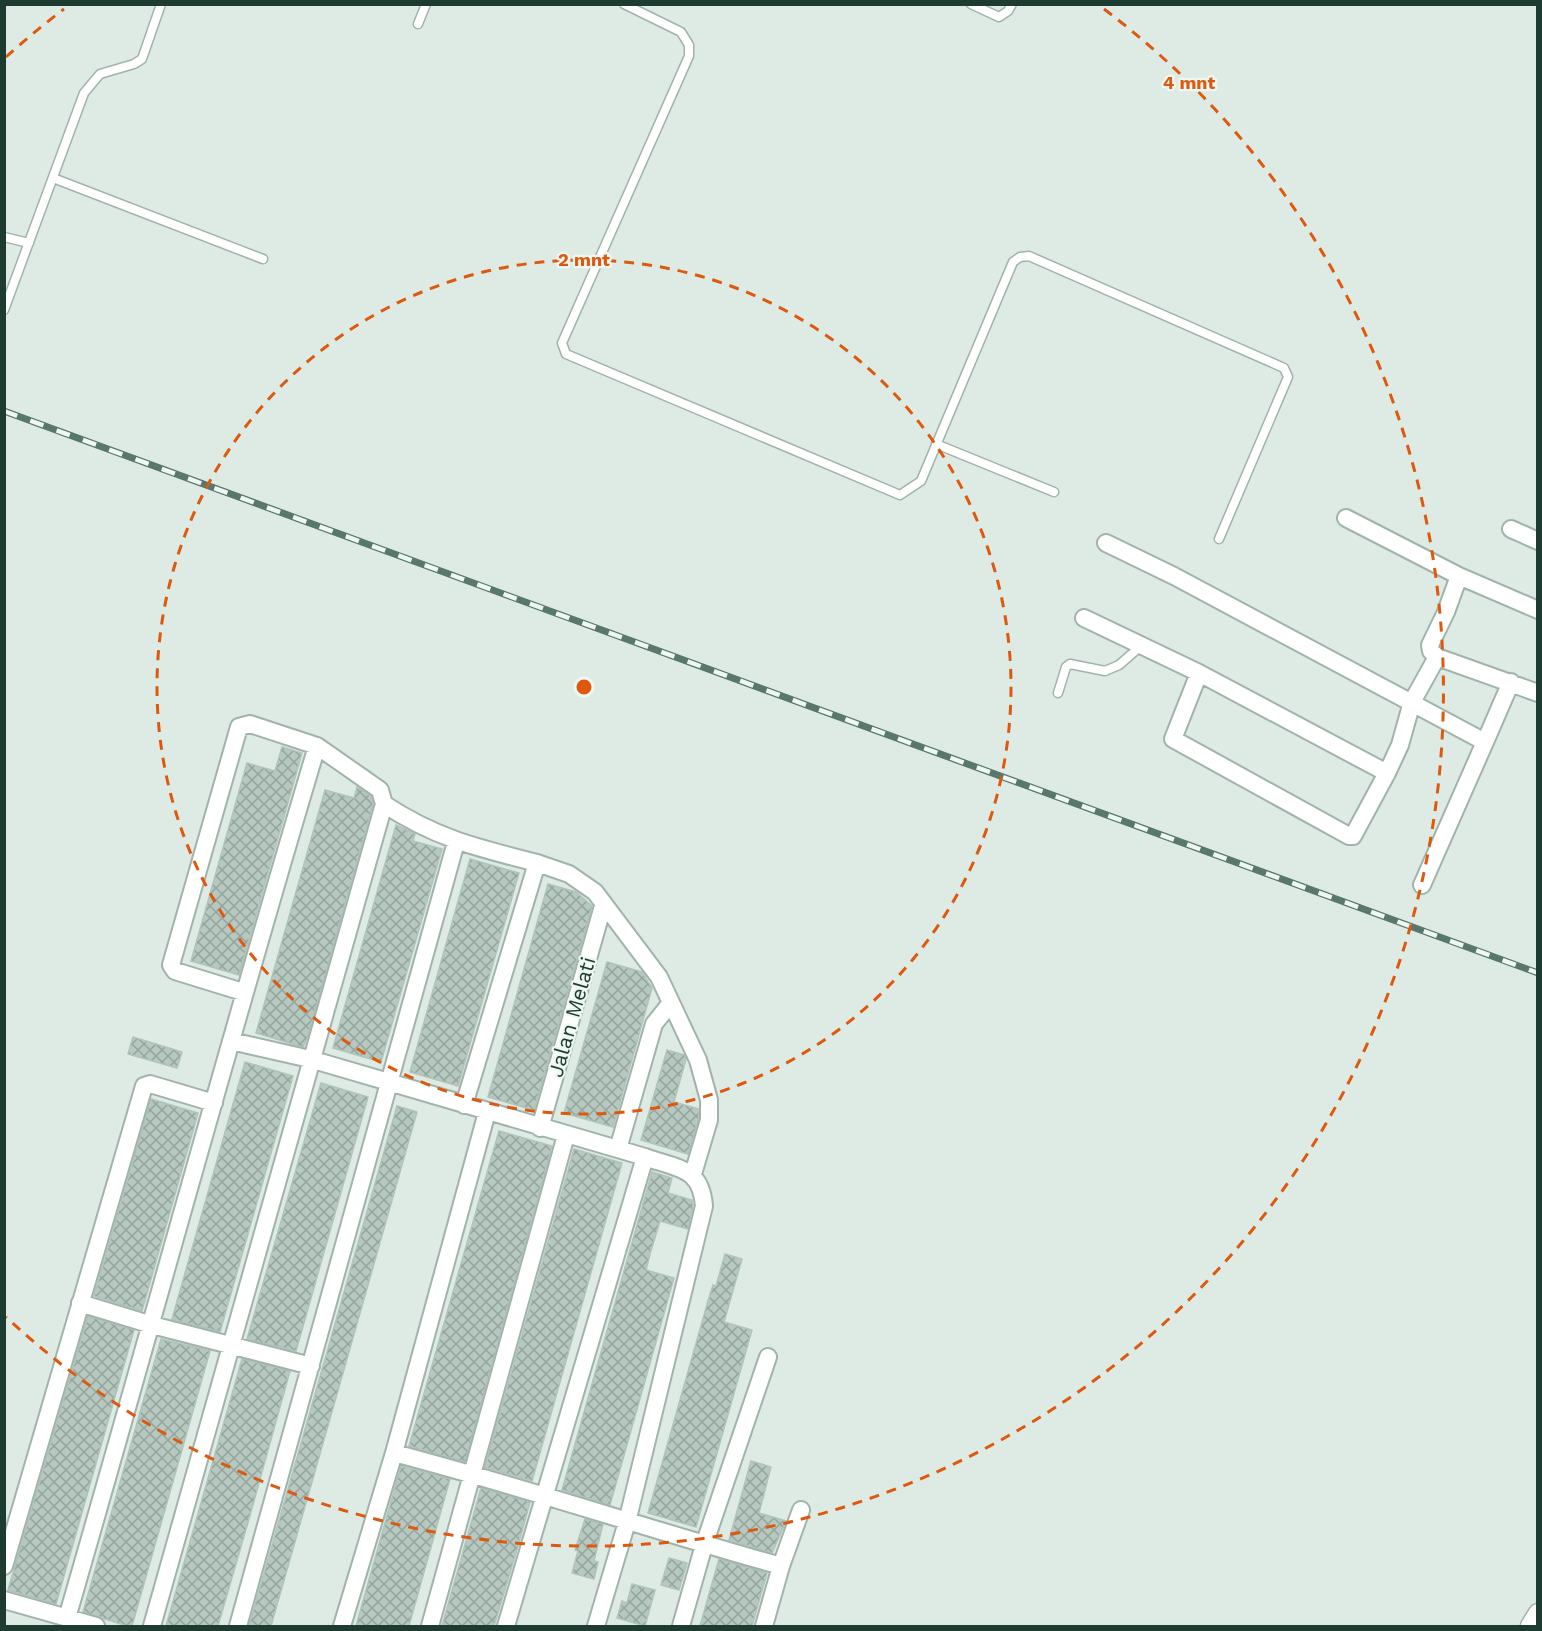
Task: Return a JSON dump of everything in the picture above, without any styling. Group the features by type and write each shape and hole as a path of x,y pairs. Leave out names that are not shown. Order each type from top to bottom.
{"street":[{"path":"1346,518 1459,576 1538,610"},
{"path":"1511,529 1538,541"},
{"path":"1106,543 1485,742"},
{"path":"1459,576 1446,612 1430,645 1431,651 1437,657 1538,693"},
{"path":"1084,618 1142,644 1387,773"},
{"path":"1198,673 1173,739 1349,836 1356,833 1387,773 1400,745 1412,702 1437,657"},
{"path":"1422,885 1512,682"},
{"path":"152,1626 310,1059 384,804 380,790 317,746 250,724 239,727 171,965 175,971 243,992"},
{"path":"67,1618 152,1326 243,992 317,746"},
{"path":"384,804 407,820 456,842 537,863 569,874 602,899 603,906 659,977 698,1060 709,1100 709,1120 693,1174"},
{"path":"238,1626 456,842"},
{"path":"464,1105 537,863"},
{"name":"Jalan Melati","path":"540,1128 603,906"},
{"path":"618,1149 654,1024 670,1004"},
{"path":"231,1041 310,1059 645,1157 693,1174 702,1188 704,1206 627,1522 596,1626"},
{"path":"4,1566 144,1086 150,1084 214,1103"},
{"path":"342,1626 394,1453 487,1112"},
{"path":"430,1626 566,1135"},
{"path":"506,1626 546,1498 645,1157"},
{"path":"80,1303 152,1326 311,1366"},
{"path":"681,1626 704,1545 768,1357"},
{"path":"394,1453 471,1473 546,1498 781,1566"},
{"path":"764,1626 781,1566 801,1510"},
{"path":"4,1600 96,1626"},
{"path":"1530,1626 1538,1613"}],"lane":[{"path":"4,310 89,84 100,74 134,64 142,58 161,4"},
{"path":"418,24 426,4"},
{"path":"624,4 681,33 689,45 689,56 562,343 566,354 900,495 921,481 1013,262 1020,256 1029,256 1284,368 1288,377 1219,539"},
{"path":"971,4 999,17 1008,11 1012,4"},
{"path":"53,178 263,259"},
{"path":"4,237 29,243"},
{"path":"936,444 1054,492"},
{"path":"1058,693 1066,667 1070,664 1105,671 1119,665 1142,644"}],"building":[{"path":"282,747 302,753 239,975 191,961 247,763 275,771"},
{"path":"357,787 371,796 373,804 308,1036 303,1047 256,1033 325,790 354,798"},
{"path":"396,825 415,834 413,841 442,849 381,1062 333,1048"},
{"path":"470,859 519,873 458,1086 410,1072"},
{"path":"548,884 576,892 592,906 534,1110 488,1097"},
{"path":"607,962 642,972 652,988 613,1127 564,1113"},
{"path":"133,1037 182,1052 177,1068 128,1054"},
{"path":"667,1050 684,1055 686,1059 674,1102 699,1109 699,1118 688,1154 641,1140"},
{"path":"245,1062 293,1076 220,1332 172,1319"},
{"path":"321,1083 368,1097 296,1351 247,1339"},
{"path":"151,1099 198,1113 142,1311 94,1296"},
{"path":"397,1106 417,1112 271,1626 249,1626"},
{"path":"499,1131 552,1146 465,1462 409,1446"},
{"path":"574,1149 622,1163 532,1481 485,1467"},
{"path":"652,1172 672,1178 668,1193 692,1200 693,1206 688,1229 660,1221 650,1254 646,1270 674,1278 610,1505 562,1490"},
{"path":"725,1254 742,1259 724,1322 752,1330 696,1527 648,1513 708,1301 713,1285 716,1286"},
{"path":"88,1316 134,1330 56,1604 8,1590"},
{"path":"161,1339 210,1351 132,1626 127,1626 83,1612"},
{"path":"242,1359 290,1371 249,1519 218,1626 166,1626"},
{"path":"751,1461 771,1467 759,1513 786,1521 772,1553 729,1540"},
{"path":"401,1466 450,1479 409,1626 356,1626"},
{"path":"481,1488 530,1502 518,1546 494,1626 442,1626"},
{"path":"585,1519 603,1524 594,1561 598,1562 594,1579 572,1573 578,1551 575,1550"},
{"path":"669,1558 687,1563 679,1590 661,1585"},
{"path":"719,1559 767,1573 752,1626 700,1626"},
{"path":"632,1584 655,1590 645,1626 617,1618 622,1601 627,1603"}],"railway":[{"path":"4,411 1538,973"}]}
